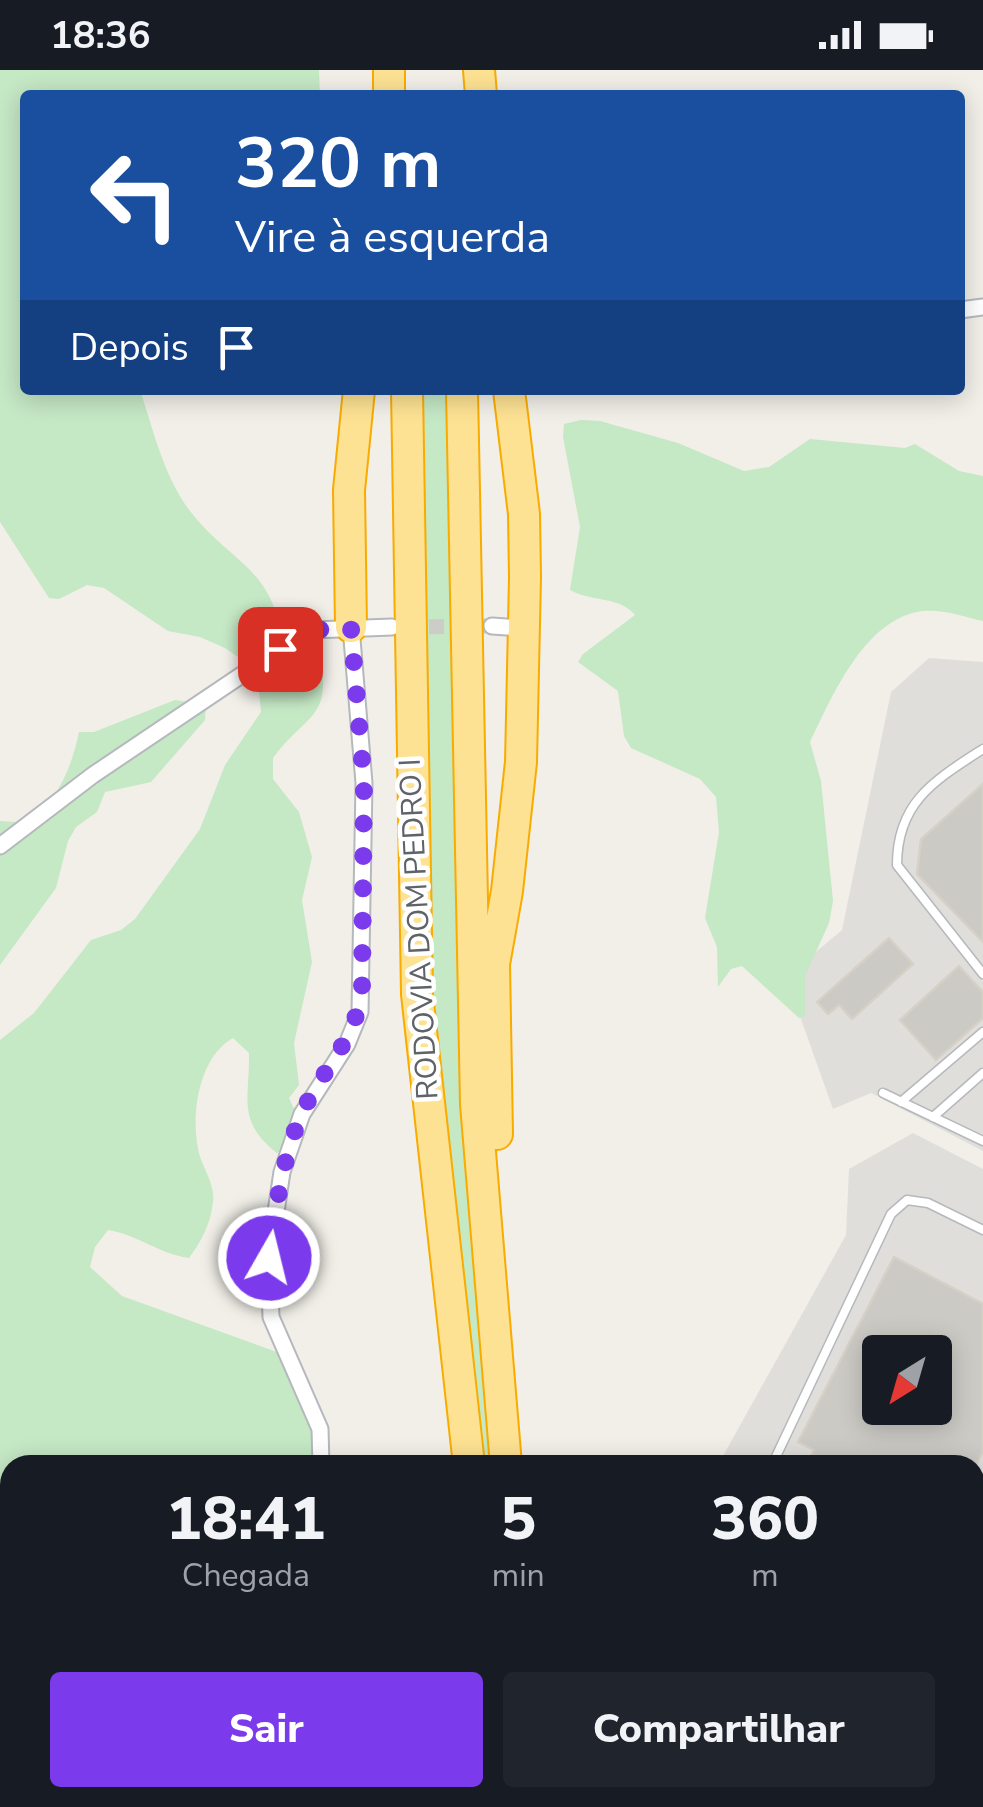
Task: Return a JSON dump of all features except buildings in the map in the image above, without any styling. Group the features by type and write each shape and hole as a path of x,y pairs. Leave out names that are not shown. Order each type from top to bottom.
{"highway":[{"path":"351,628 349,490 358,395"},
{"name":"RODOVIA DOM PEDRO I","path":"407,395 417,994 468,1455"},
{"name":"RODOVIA DOM PEDRO I","path":"462,395 476,1104 504,1451"},
{"path":"504,1451 494,964 507,892 521,762 507,627 524,514 510,395"}],"street":[{"path":"0,846 93,775 313,630 392,627"},
{"path":"321,1455 320,1430 271,1317 269,1258 282,1172 302,1114 347,1044 360,1012 364,783 351,628"}],"lane":[{"path":"983,748 944,774 908,809 897,844 897,865 983,974"},
{"path":"901,1102 983,1032"},
{"path":"933,1118 983,1073"},
{"path":"883,1094 983,1142"},
{"path":"777,1455 892,1214 908,1200 928,1203 983,1230"}],"shaded area":[{"path":"929,658 983,662 983,1151 871,1093 833,1109 786,977 842,930 891,692"},
{"path":"913,1133 983,1169 983,1455 724,1455 846,1235 849,1169"}],"green space":[{"path":"0,70 319,70 320,90 20,90 20,395 142,395 166,468 190,511 246,566 269,595 281,637 318,646 321,701 273,758 273,779 299,812 312,857 302,900 312,962 294,1043 299,1085 289,1098 300,1122 295,1143 277,1153 255,1130 248,1108 249,1053 233,1038 212,1059 199,1090 197,1142 213,1196 210,1217 198,1245 189,1258 108,1230 95,1247 90,1267 122,1296 296,1359 326,1430 327,1455 0,1455 0,1040 34,1013 91,940 121,930 135,919 200,829 225,765 261,712 258,681 248,664 225,648 200,637 168,631 104,588 87,585 59,599 49,598 0,522"},
{"path":"415,395 454,395 498,1455 476,1455 433,1067"},
{"path":"600,421 678,443 744,471 769,467 810,439 905,448 915,444 959,471 983,476 983,621 922,611 901,617 883,629 852,663 810,742 821,781 833,901 829,923 805,976 805,1016 799,1018 742,966 731,969 718,987 717,947 705,918 719,832 716,797 700,779 631,748 624,736 618,691 578,662 635,615 621,605 570,590 580,527 563,437 564,424"},
{"path":"175,700 206,705 205,720 151,782 105,792 97,812 76,827 68,841 56,888 0,965 0,821 31,823 41,813 62,781 79,732 94,732"}],"tunnel":[{"path":"406,627 492,626"}],"route":[{"path":"269,1258 282,1172 302,1114 347,1044 360,1012 362,988 364,783 351,628 313,630 280,649"}]}
